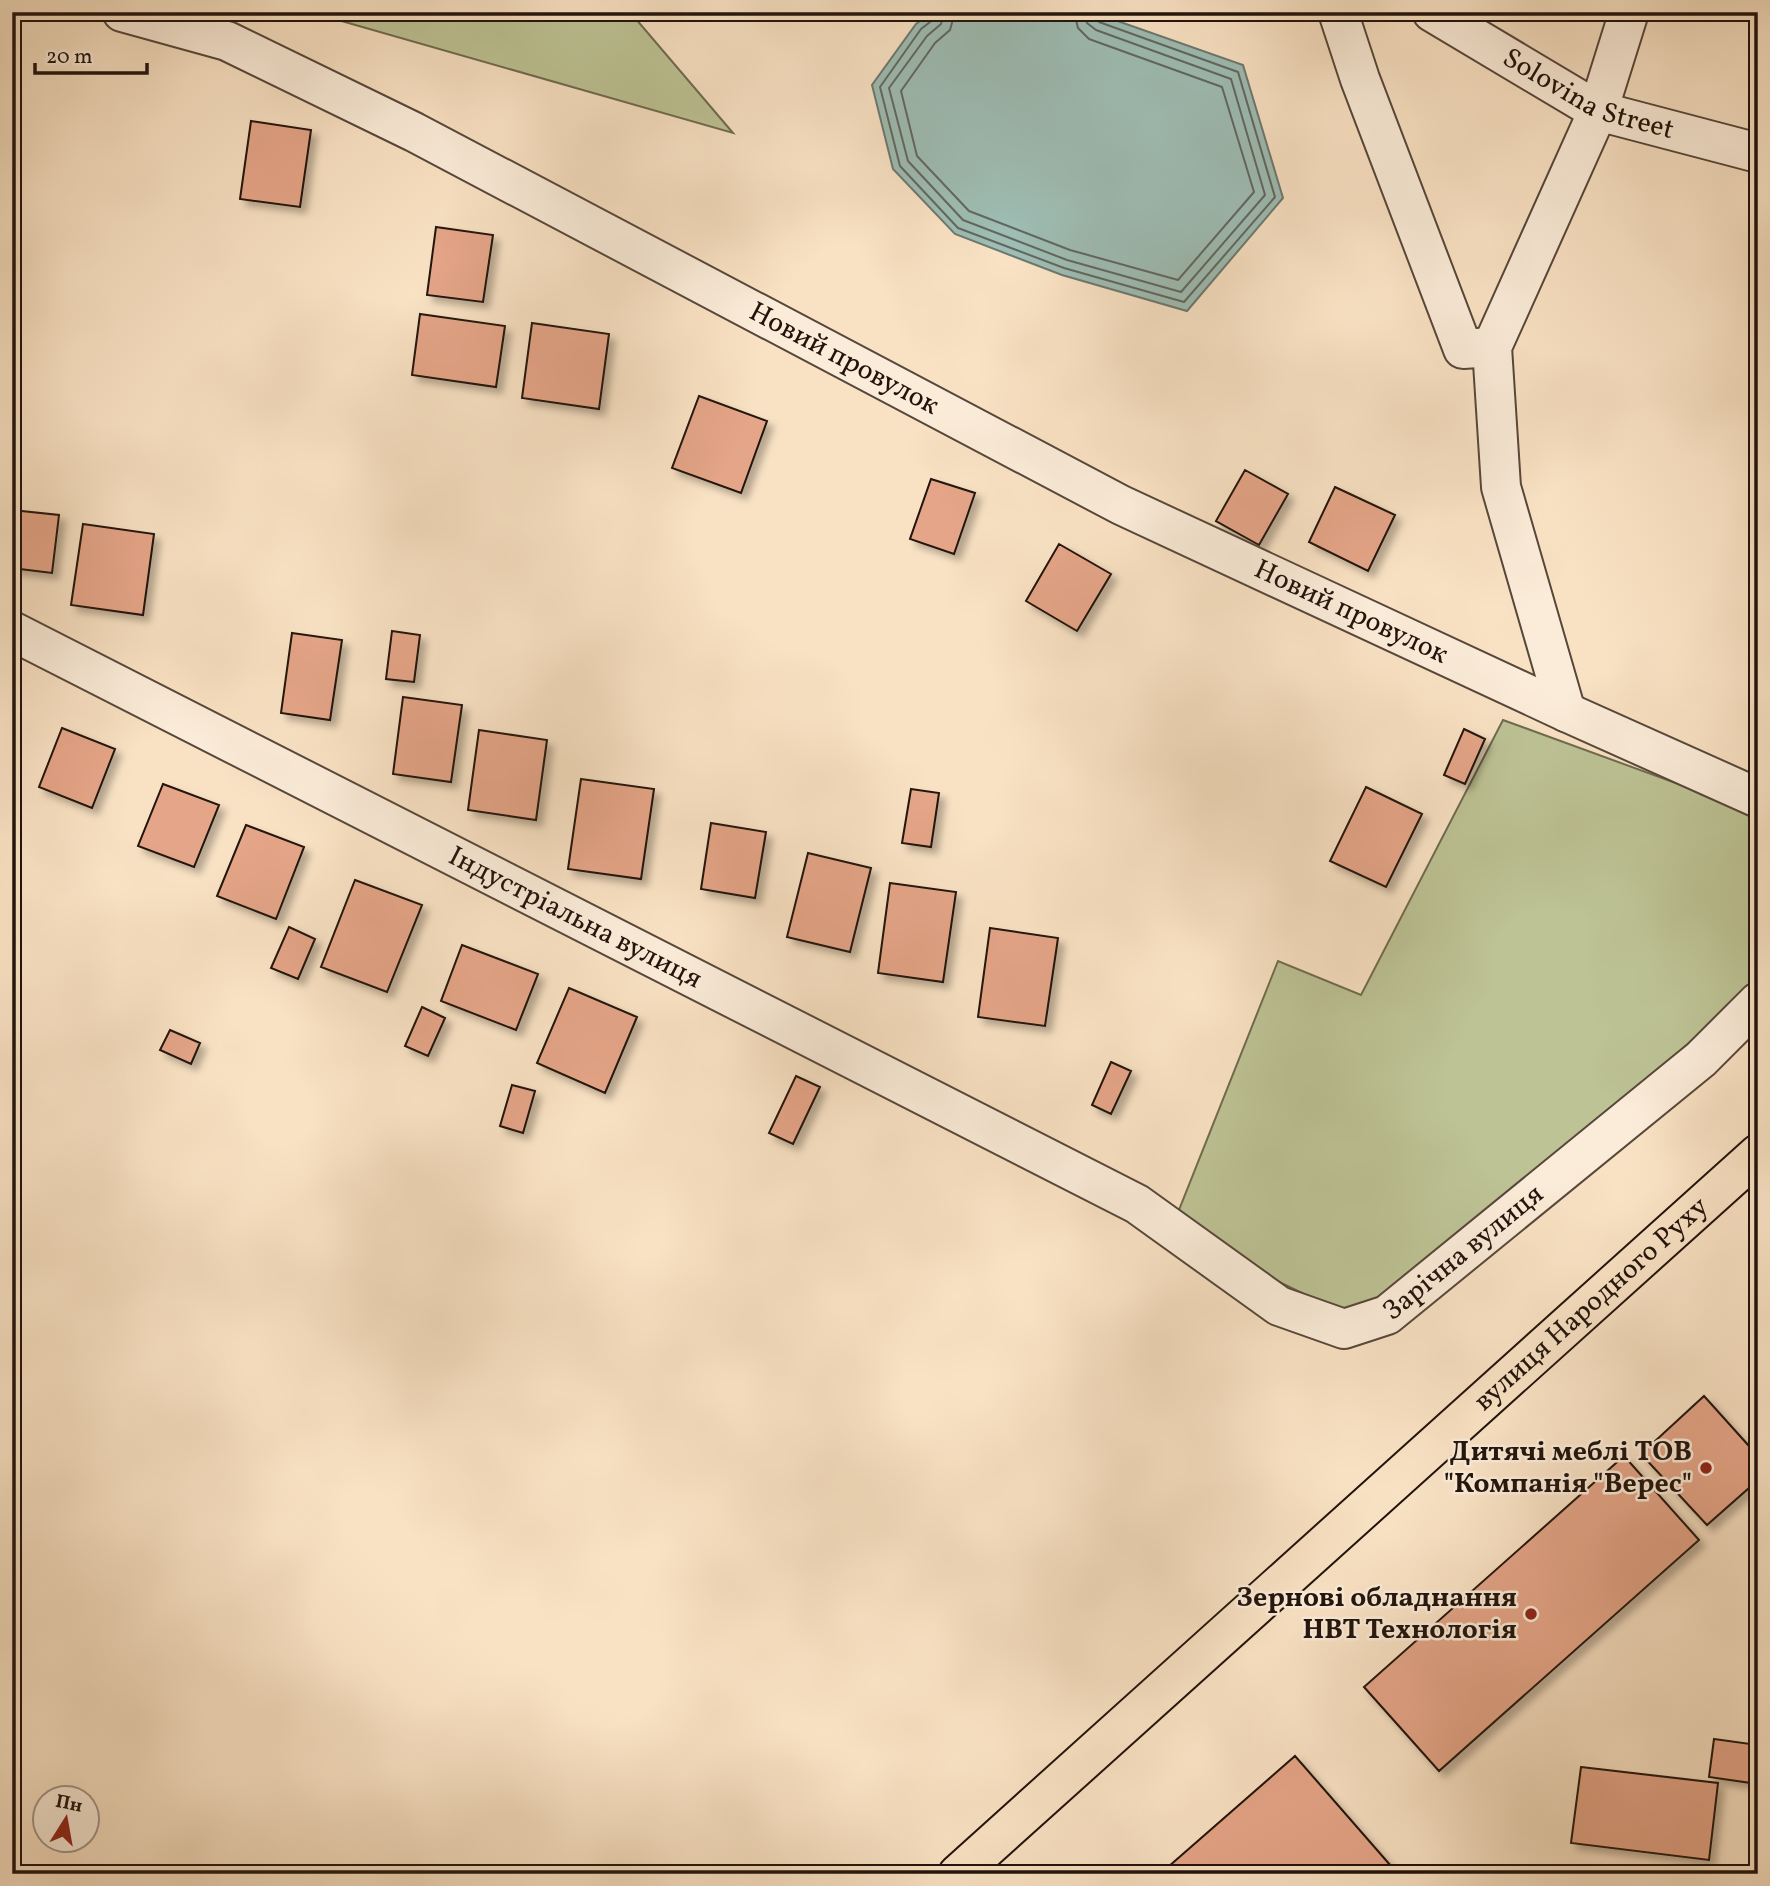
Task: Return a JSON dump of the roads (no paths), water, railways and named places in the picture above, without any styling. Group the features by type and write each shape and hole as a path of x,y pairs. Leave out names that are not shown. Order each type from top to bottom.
{"main road":[{"name":"вулиця Народного Руху","path":"958,1874 1758,1154"}],"street":[{"name":"Новий провулок","path":"122,12 227,41 414,132 1121,505 1566,712 1758,797"},
{"path":"1338,12 1360,79 1463,349 1492,347"},
{"name":"Solovina Street","path":"1432,12 1598,111 1758,153"},
{"path":"1566,712 1501,487 1492,347 1598,111 1629,12"},
{"name":"Індустріальна вулиця","path":"12,631 1137,1204"},
{"name":"Зарічна вулиця","path":"1137,1204 1279,1306 1345,1329 1387,1315 1701,1059 1758,1002"}],"water":[{"path":"932,12 1092,12 1243,65 1283,198 1187,311 1062,275 955,234 893,169 872,85 916,24"}],"place":[{"name":"Дитячі меблі ТОВ \"Компанія \"Верес\"","path":"1706,1468"},
{"name":"Зернові обладнання НВТ Технологія","path":"1531,1614"}]}
